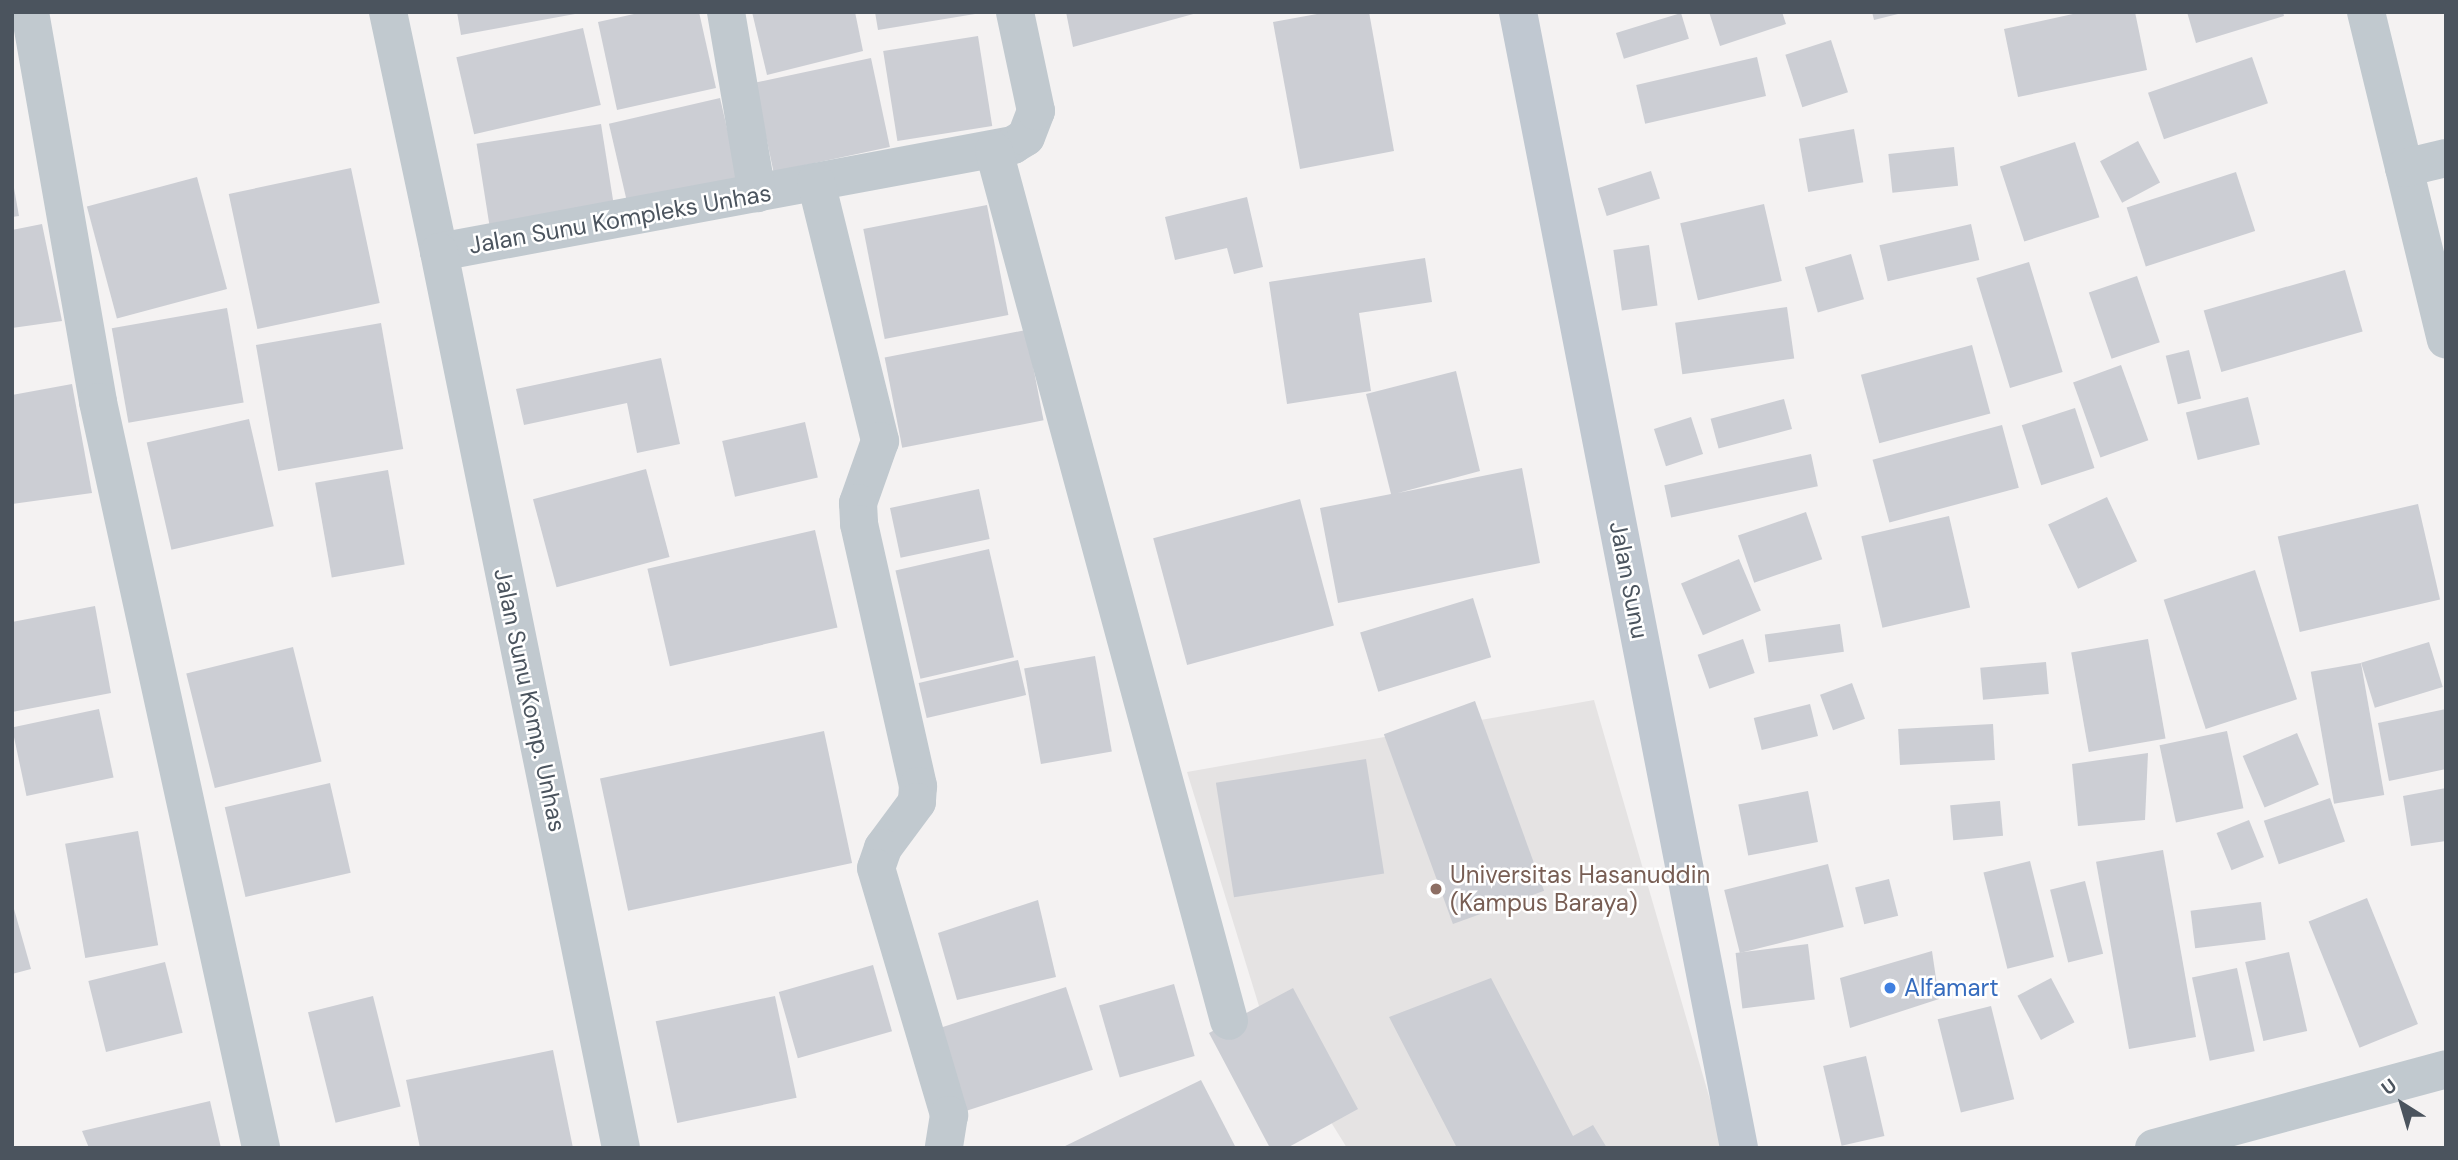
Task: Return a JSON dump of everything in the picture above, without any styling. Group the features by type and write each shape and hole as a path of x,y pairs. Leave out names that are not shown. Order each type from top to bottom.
{"main road":[{"name":"Jalan Sunu","path":"1518,12 1739,1148"}],"street":[{"path":"30,12 98,402 261,1148"},
{"name":"Jalan Sunu Kompleks Unhas","path":"388,12 439,252 994,151 1026,137 1034,124 1015,12"},
{"path":"726,12 757,193"},
{"path":"2366,12 2446,339"},
{"path":"994,151 1229,1021"},
{"path":"2404,168 2446,158"},
{"path":"816,182 880,441 858,503 859,524 918,786 917,802 883,848 876,868 948,1115 944,1148"},
{"name":"Jalan Sunu Komp. Unhas","path":"439,252 621,1148"},
{"path":"2154,1148 2446,1069"}],"shaded area":[{"name":"Universitas Hasanuddin (Kampus Baraya)","path":"1594,700 1724,1148 1347,1148 1259,1006 1187,772"}],"building":[{"path":"457,12 575,12 575,14 461,35"},
{"path":"643,12 699,12 716,88 617,110 598,22"},
{"path":"752,12 855,12 863,51 767,75"},
{"path":"875,12 975,12 975,14 878,30"},
{"path":"1066,12 1197,12 1197,13 1073,47"},
{"path":"1328,12 1369,12 1394,151 1300,169 1273,22"},
{"path":"1709,12 1782,12 1786,24 1720,46"},
{"path":"1872,12 1902,12 1902,13 1874,20"},
{"path":"2082,12 2135,12 2147,70 2018,97 2004,29"},
{"path":"2187,12 2283,12 2284,16 2196,43"},
{"path":"1681,13 1689,39 1624,59 1616,33"},
{"path":"583,28 601,105 474,134 456,57"},
{"path":"978,36 992,126 897,141 883,51"},
{"path":"1831,40 1848,92 1802,107 1785,55"},
{"path":"1757,57 1766,96 1645,124 1636,85"},
{"path":"2252,57 2268,103 2164,139 2148,93"},
{"path":"871,58 890,147 774,172 755,83"},
{"path":"720,98 739,179 628,205 609,124"},
{"path":"601,124 614,205 489,225 477,144"},
{"path":"1854,129 1863,182 1808,192 1799,139"},
{"path":"2138,141 2160,182 2122,203 2100,161"},
{"path":"2075,142 2099,217 2024,242 2000,166"},
{"path":"1954,147 1958,186 1892,193 1888,154"},
{"path":"351,168 380,303 257,329 229,194"},
{"path":"1651,171 1660,199 1607,216 1598,188"},
{"path":"2236,172 2255,231 2146,267 2127,208"},
{"path":"12,177 19,216 12,217"},
{"path":"197,177 227,289 117,319 87,207"},
{"path":"1247,197 1263,267 1234,274 1227,248 1175,260 1165,217"},
{"path":"1764,204 1782,281 1698,300 1680,223"},
{"path":"987,205 1008,315 885,339 863,229"},
{"path":"42,224 62,321 12,328 12,230"},
{"path":"1971,224 1979,260 1888,281 1879,245"},
{"path":"1649,245 1657,305 1622,310 1613,250"},
{"path":"1851,254 1864,299 1818,312 1805,267"},
{"path":"1425,258 1432,302 1359,313 1371,391 1287,404 1269,282"},
{"path":"2029,262 2063,372 2010,388 1976,278"},
{"path":"2345,270 2363,332 2221,372 2204,311"},
{"path":"2137,276 2160,342 2112,359 2089,293"},
{"path":"1787,307 1794,358 1682,374 1675,323"},
{"path":"227,308 244,403 128,423 112,328"},
{"path":"381,323 403,449 278,471 256,345"},
{"path":"1026,330 1044,420 902,448 885,357"},
{"path":"1972,345 1990,414 1879,443 1861,375"},
{"path":"2189,350 2201,399 2178,404 2166,356"},
{"path":"661,358 680,444 637,453 627,403 524,425 516,389"},
{"path":"2121,365 2148,440 2100,458 2073,382"},
{"path":"1456,371 1480,471 1398,493 1522,468 1540,563 1338,603 1320,508 1391,494 1366,394"},
{"path":"72,384 92,493 12,504 12,395"},
{"path":"2248,397 2260,445 2198,460 2186,412"},
{"path":"1784,399 1792,429 1719,449 1711,419"},
{"path":"2075,408 2094,468 2041,485 2022,425"},
{"path":"1691,417 1703,454 1666,466 1654,429"},
{"path":"249,419 274,526 171,550 147,443"},
{"path":"805,422 818,478 735,497 722,441"},
{"path":"2002,425 2019,488 1889,522 1873,460"},
{"path":"1811,454 1818,486 1671,517 1664,485"},
{"path":"646,469 670,557 557,587 533,499"},
{"path":"388,470 405,565 332,577 315,483"},
{"path":"979,489 990,539 901,558 890,508"},
{"path":"2107,497 2137,561 2078,589 2048,524"},
{"path":"1300,499 1334,626 1187,665 1153,538"},
{"path":"2418,504 2440,599 2300,632 2278,536"},
{"path":"1806,512 1822,559 1754,583 1738,535"},
{"path":"1949,516 1970,608 1882,628 1861,536"},
{"path":"815,530 837,627 670,666 647,569"},
{"path":"989,549 1014,657 920,679 895,571"},
{"path":"1739,559 1761,611 1703,635 1681,584"},
{"path":"2255,570 2297,699 2206,729 2164,600"},
{"path":"1473,598 1491,657 1378,692 1360,632"},
{"path":"95,606 111,693 12,712 12,622"},
{"path":"1840,624 1844,652 1769,662 1765,635"},
{"path":"1743,639 1755,673 1709,689 1698,655"},
{"path":"2148,639 2166,738 2089,752 2071,653"},
{"path":"2429,642 2443,687 2375,708 2361,663"},
{"path":"293,647 322,761 215,788 186,674"},
{"path":"1095,656 1112,752 1041,764 1024,669"},
{"path":"1018,660 1026,695 927,718 919,683"},
{"path":"2046,662 2049,694 1983,700 1980,668"},
{"path":"2361,663 2384,795 2334,804 2311,672"},
{"path":"1852,683 1865,719 1833,730 1820,695"},
{"path":"1475,701 1544,891 1453,924 1384,734"},
{"path":"1810,704 1818,736 1762,750 1754,718"},
{"path":"99,709 114,777 26,796 12,727"},
{"path":"2446,709 2446,769 2389,781 2378,723"},
{"path":"1993,724 1995,760 1900,765 1898,729"},
{"path":"824,731 852,863 628,911 600,779"},
{"path":"2227,731 2243,808 2176,823 2160,745"},
{"path":"2297,733 2319,785 2265,808 2243,756"},
{"path":"2148,753 2145,820 2078,826 2072,764"},
{"path":"1366,759 1384,874 1234,897 1216,783"},
{"path":"330,783 351,873 245,897 225,807"},
{"path":"2446,788 2446,841 2411,846 2403,796"},
{"path":"1808,791 1818,842 1748,856 1738,805"},
{"path":"2330,798 2345,841 2279,864 2264,821"},
{"path":"2000,801 2003,836 1953,840 1950,805"},
{"path":"2249,820 2264,857 2232,870 2217,833"},
{"path":"138,831 158,945 85,958 65,844"},
{"path":"2163,850 2196,1037 2129,1049 2096,862"},
{"path":"2030,861 2054,957 2007,969 1983,873"},
{"path":"1828,864 1844,927 1740,953 1724,890"},
{"path":"1889,879 1898,916 1864,924 1855,887"},
{"path":"2085,881 2103,954 2068,962 2050,890"},
{"path":"2367,898 2418,1024 2360,1048 2309,922"},
{"path":"1038,900 1056,977 957,1000 938,933"},
{"path":"12,902 31,969 12,974"},
{"path":"2261,902 2266,940 2195,948 2191,911"},
{"path":"1808,944 1815,1000 1742,1008 1736,953"},
{"name":"Alfamart","path":"1932,951 1939,999 1850,1028 1840,978"},
{"path":"2289,952 2307,1031 2263,1041 2245,962"},
{"path":"165,962 183,1033 106,1052 88,981"},
{"path":"873,965 892,1031 798,1058 779,992"},
{"path":"2237,968 2255,1051 2210,1061 2192,978"},
{"path":"1491,978 1573,1136 1593,1125 1607,1148 1457,1148 1389,1017"},
{"path":"2051,978 2074,1022 2041,1040 2017,996"},
{"path":"1174,984 1195,1056 1120,1078 1099,1005"},
{"path":"1066,987 1093,1070 964,1112 937,1029"},
{"path":"1293,988 1358,1109 1287,1148 1270,1148 1209,1033"},
{"path":"373,996 401,1107 336,1123 308,1012"},
{"path":"775,996 797,1098 677,1123 656,1021"},
{"path":"1991,1006 2014,1099 1961,1112 1938,1019"},
{"path":"553,1050 573,1148 420,1148 406,1080"},
{"path":"1866,1056 1884,1136 1842,1146 1823,1066"},
{"path":"1201,1080 1236,1148 1061,1148"},
{"path":"210,1101 221,1148 89,1148 82,1131"}],"place":[{"name":"Universitas Hasanuddin (Kampus Baraya)","path":"1436,889"},
{"name":"Alfamart","path":"1890,988"}]}
